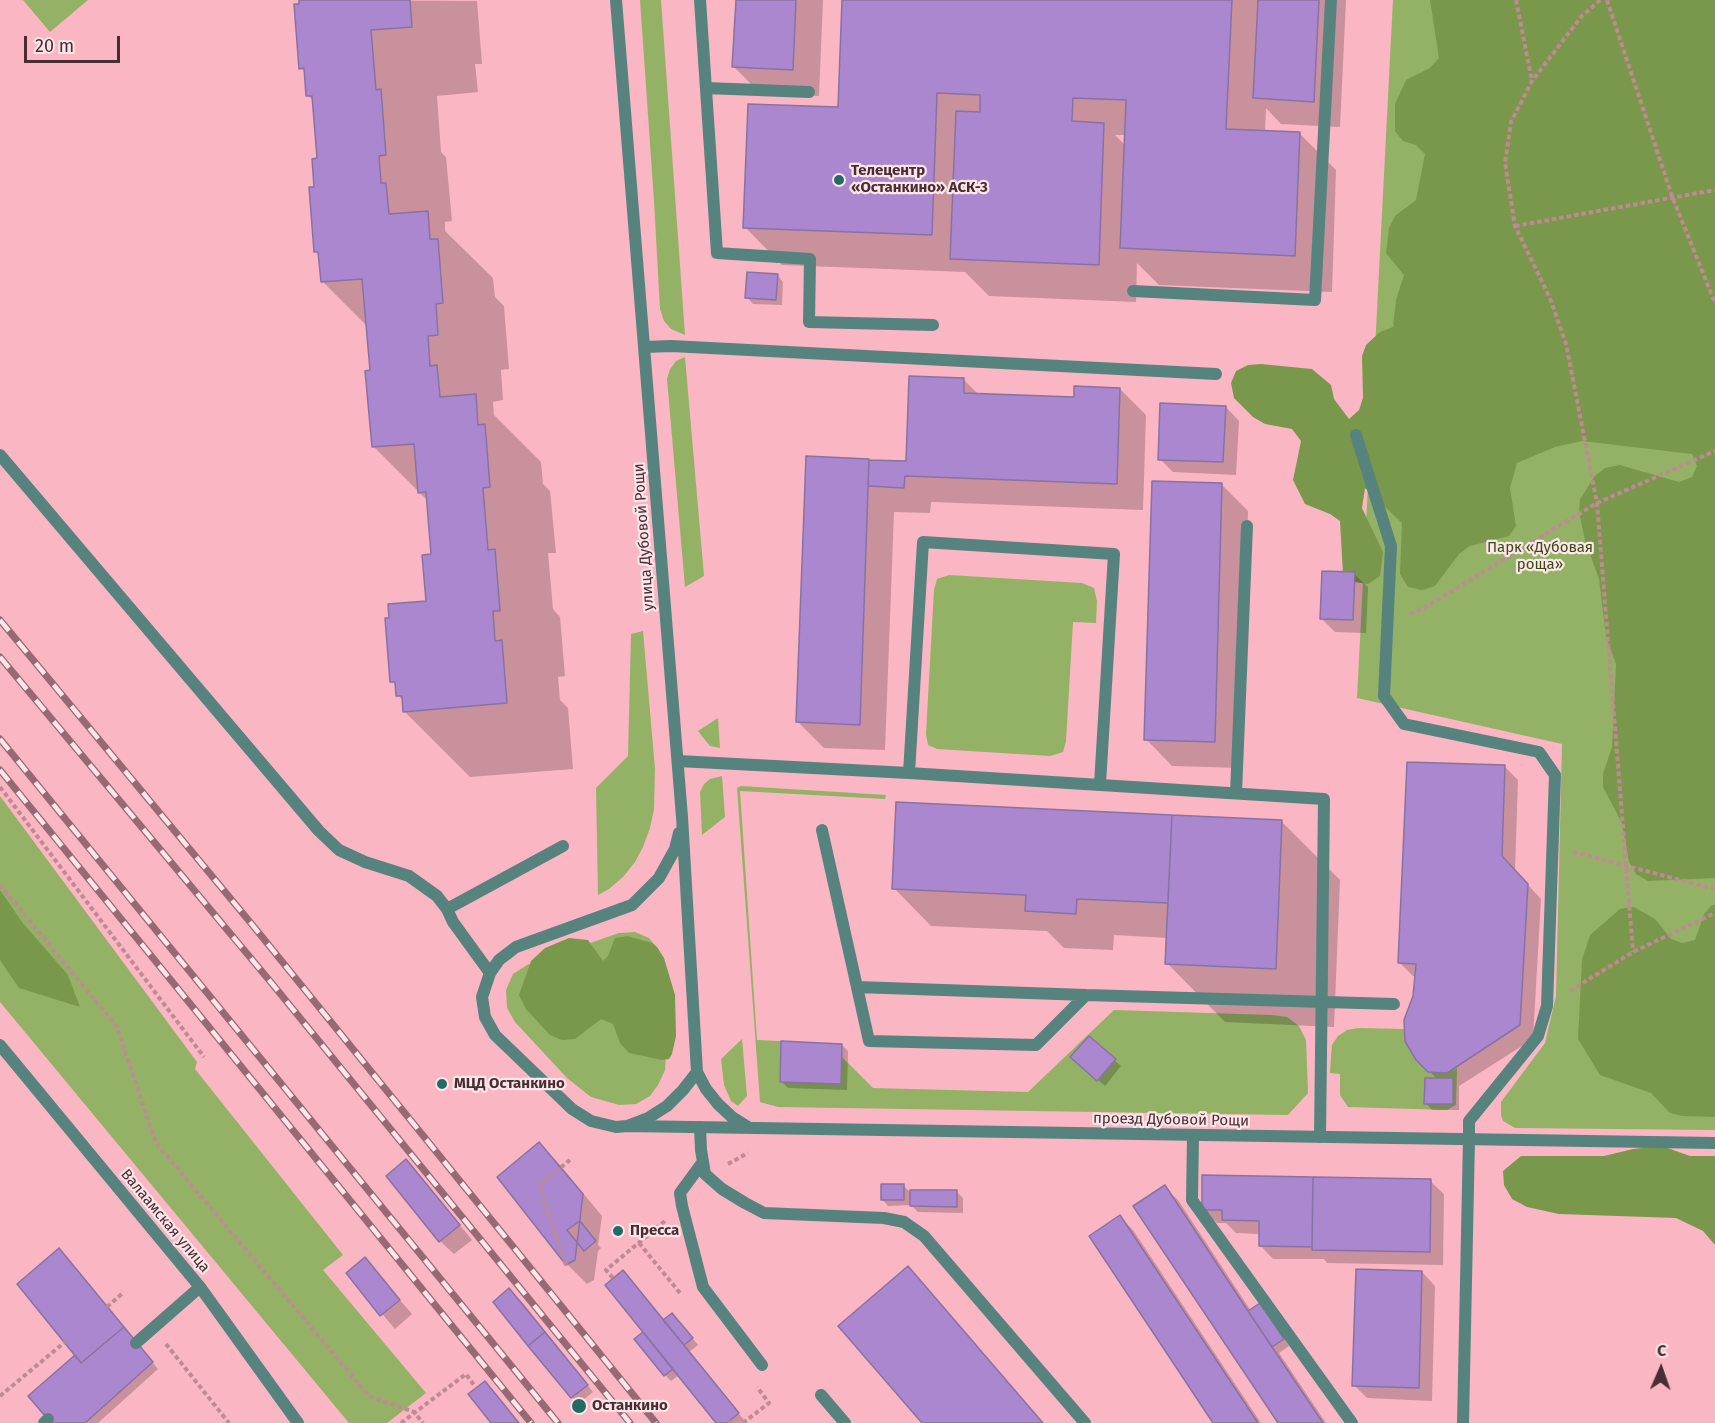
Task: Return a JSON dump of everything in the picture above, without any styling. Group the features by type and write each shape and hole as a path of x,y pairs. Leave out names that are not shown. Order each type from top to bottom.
{"street":[{"name":"улица Дубовой Рощи","path":"616,0 678,761 697,1072"},
{"path":"700,0 717,253 810,259 809,322 933,325"},
{"path":"1132,291 1314,300 1331,0"},
{"path":"706,88 809,92"},
{"path":"645,347 671,346 1216,374"},
{"path":"1356,435 1391,546 1384,696 1404,724 1539,752 1555,775 1547,1005 1538,1036 1469,1121 1463,1423"},
{"path":"0,455 319,831 339,850 365,862 409,876 437,896 490,973 499,960 516,947 632,904 659,878 675,849 682,817"},
{"path":"1236,794 1247,526"},
{"path":"909,773 923,542 1114,554 1100,784"},
{"path":"678,761 1100,784 1324,799 1320,1137"},
{"path":"822,830 869,1041 1036,1045 1086,995"},
{"path":"447,909 563,846"},
{"name":"проезд Дубовой Рощи","path":"490,973 483,997 485,1017 495,1035 572,1109 591,1121 616,1127 748,1127 1715,1143"},
{"path":"857,987 1394,1004"},
{"name":"Валаамская улица","path":"0,1045 200,1287 298,1423"},
{"path":"627,1126 648,1118 667,1106 697,1072 706,1089 718,1104 748,1127"},
{"path":"700,1127 702,1163 705,1174 745,1203 764,1213 884,1218 904,1222 924,1236 1085,1423"},
{"path":"1193,1135 1192,1200 1352,1423"},
{"path":"702,1163 681,1193 682,1206 703,1287 762,1365"},
{"path":"136,1343 200,1287"},
{"path":"821,1395 845,1423"}],"path":[{"path":"1516,0 1532,81"},
{"path":"1600,0 1581,17 1532,81 1510,122 1505,163 1515,226 1550,298 1566,344 1597,503 1633,952"},
{"path":"1607,0 1672,196 1715,303"},
{"path":"1515,226 1715,190"},
{"path":"1388,625 1427,606 1597,503 1715,451"},
{"path":"0,787 204,1057"},
{"path":"1552,847 1626,864 1715,889"},
{"path":"0,885 117,1027 156,1143 369,1396 414,1412 423,1423"},
{"path":"1547,1005 1633,952 1715,913"},
{"path":"566,1265 540,1185 570,1160"},
{"path":"107,1307 124,1292"},
{"path":"153,1328 229,1423"},
{"path":"0,1396 65,1342"},
{"path":"401,1423 466,1374"},
{"path":"459,1382 466,1374"},
{"path":"466,1374 476,1388"}],"green space":[{"path":"23,0 88,0 50,32"},
{"path":"640,0 661,0 685,335 671,329 664,321 660,309"},
{"name":"Парк «Дубовая роща»","path":"1393,0 1715,0 1715,1130 1515,1128 1503,1121 1501,1102 1545,1043 1556,996 1562,744 1357,698"},
{"name":"Парк «Дубовая роща»","path":"1430,0 1715,0 1715,878 1648,881 1636,874 1629,862 1622,823 1603,787 1603,774 1612,747 1616,664 1606,637 1599,579 1585,540 1579,512 1580,499 1595,476 1605,468 1620,465 1679,482 1692,477 1697,466 1692,454 1582,441 1555,447 1517,463 1510,488 1516,526 1509,536 1470,546 1459,554 1435,586 1422,590 1408,587 1400,574 1402,523 1365,488 1362,508 1383,552 1380,576 1368,584 1355,582 1343,574 1340,521 1330,514 1305,504 1293,480 1301,441 1292,429 1265,424 1253,417 1234,398 1231,383 1236,371 1248,365 1261,364 1312,369 1331,385 1334,399 1349,419 1359,410 1363,398 1362,356 1366,345 1380,332 1393,327 1396,300 1404,275 1386,253 1389,228 1395,216 1416,200 1425,154 1416,145 1403,141 1395,131 1395,104 1406,80 1430,68 1439,58"},
{"path":"685,357 704,576 685,587 667,379 676,361"},
{"path":"949,575 1082,583 1094,588 1097,601 1096,623 1073,622 1066,741 1063,752 1050,756 937,749 928,745 926,734 934,590 937,579"},
{"path":"643,631 655,769 654,809 650,828 635,862 623,877 598,895 596,788 628,756 631,634"},
{"path":"718,718 720,748 710,746 698,731"},
{"path":"722,776 725,817 702,835 700,792 710,779"},
{"path":"741,786 886,795 885,799 740,791 757,1040 842,1044 842,1057 873,1088 1028,1092 1114,1010 1272,1015 1287,1017 1299,1026 1306,1040 1308,1093 1288,1115 778,1107 760,1102 737,788","holes":["1089,1036 1116,1059 1097,1081 1071,1057"]},
{"path":"0,796 197,1062 195,1069 343,1255 323,1270 426,1393 387,1423 349,1423 0,1002"},
{"path":"0,890 22,922 68,975 80,1007 19,988 0,960"},
{"path":"1712,905 1715,905 1715,1117 1682,1116 1670,1113 1651,1093 1600,1075 1578,1039 1582,960 1590,935 1620,909 1634,907 1655,919 1671,939 1682,943 1695,940 1704,914"},
{"path":"635,932 649,938 659,950 665,1070 650,1096 636,1104 619,1105 591,1097 567,1078 515,1022 507,1008 506,990 513,974 527,965 619,933"},
{"path":"627,936 652,943 664,958 675,995 676,1036 669,1059 662,1060 629,1053 620,1043 613,1024 601,1019 575,1039 562,1040 550,1035 526,1009 519,995 531,961 545,948 569,938 588,940 603,961 608,956 615,938"},
{"path":"1358,1028 1404,1029 1405,1041 1416,1060 1428,1072 1447,1073 1457,1068 1456,1105 1447,1110 1348,1107 1340,1095 1340,1074 1330,1073 1332,1045 1338,1036 1347,1030"},
{"path":"742,1039 747,1096 738,1106 731,1101 724,1085 721,1059"},
{"path":"1662,1146 1690,1156 1715,1156 1715,1245 1703,1231 1676,1218 1559,1214 1527,1207 1512,1199 1504,1185 1503,1171 1521,1156 1604,1156 1633,1149"}],"building":[{"path":"299,0 410,0 412,27 371,30 376,90 381,89 386,155 379,156 381,183 386,183 389,214 428,211 430,239 438,239 443,303 436,304 438,335 428,336 430,366 437,365 440,397 476,394 478,425 485,424 490,487 483,488 488,550 495,549 500,611 493,611 495,641 502,640 507,703 403,712 402,696 396,696 395,682 390,682 385,618 389,618 388,604 426,601 422,555 431,554 426,492 418,493 414,444 372,447 365,371 370,370 362,279 321,282 318,252 314,252 309,187 314,187 312,159 317,158 312,96 306,96 304,68 299,69 294,4 299,4"},
{"path":"736,0 796,0 793,70 732,67"},
{"name":"Телецентр «Останкино» АСК-3","path":"842,0 1232,0 1226,129 1300,132 1295,256 1120,248 1126,100 1073,98 1072,121 1104,123 1099,265 950,259 956,111 980,112 980,95 937,93 932,235 743,228 748,104 838,107"},
{"path":"1258,0 1319,0 1314,102 1253,98"},
{"path":"747,272 778,274 776,300 745,298"},
{"path":"909,376 964,378 964,393 1074,397 1074,386 1120,388 1117,484 905,476 904,488 868,486 869,460 906,461"},
{"path":"1160,403 1226,406 1223,462 1158,460"},
{"path":"806,456 869,459 860,725 796,722"},
{"path":"1152,481 1222,483 1215,742 1144,740"},
{"path":"1322,571 1355,572 1353,620 1320,619"},
{"path":"1407,762 1505,765 1502,856 1528,884 1520,1025 1447,1073 1428,1072 1416,1060 1405,1041 1404,1020 1413,996 1416,964 1398,963"},
{"path":"896,802 1172,815 1168,903 1077,899 1076,914 1025,911 1026,895 892,889"},
{"path":"1172,815 1282,820 1276,969 1165,964"},
{"path":"1089,1036 1116,1059 1097,1081 1070,1057"},
{"path":"781,1041 842,1044 841,1084 780,1082"},
{"path":"1425,1078 1453,1078 1453,1104 1424,1104"},
{"path":"539,1142 583,1194 575,1260 566,1265 497,1177"},
{"path":"406,1159 460,1225 439,1242 386,1176"},
{"path":"1202,1175 1313,1177 1312,1247 1259,1246 1259,1221 1222,1220 1222,1210 1202,1210"},
{"path":"1313,1177 1431,1179 1430,1252 1312,1250"},
{"path":"881,1184 904,1184 904,1200 881,1200"},
{"path":"1165,1185 1323,1423 1278,1423 1133,1206"},
{"path":"910,1190 957,1190 957,1207 910,1206"},
{"path":"1120,1215 1258,1423 1213,1423 1089,1236"},
{"path":"580,1221 596,1241 584,1251 567,1230"},
{"path":"59,1248 124,1327 81,1363 17,1284"},
{"path":"365,1257 400,1300 380,1316 346,1273"},
{"path":"908,1266 1043,1423 922,1423 838,1326"},
{"path":"1356,1269 1422,1271 1419,1388 1352,1386"},
{"path":"623,1270 739,1413 727,1423 716,1423 605,1285"},
{"path":"509,1288 545,1332 528,1346 493,1302"},
{"path":"1260,1303 1284,1339 1272,1347 1248,1311"},
{"path":"672,1313 693,1338 684,1345 663,1320"},
{"path":"124,1327 153,1362 85,1423 51,1423 28,1396 75,1355 81,1363"},
{"path":"545,1332 588,1385 571,1398 528,1346"},
{"path":"643,1332 673,1369 664,1376 634,1339"},
{"path":"485,1381 519,1423 491,1423 468,1394"}],"railway":[{"path":"0,620 250,922 656,1423"},
{"path":"0,657 274,986 630,1423"},
{"path":"0,739 558,1423"},
{"path":"0,770 531,1423"}],"place":[{"name":"Телецентр «Останкино» АСК-3","path":"839,180"},
{"name":"МЦД Останкино","path":"442,1084"},
{"name":"Пресса","path":"618,1231"},
{"name":"Останкино","path":"579,1406"}]}
